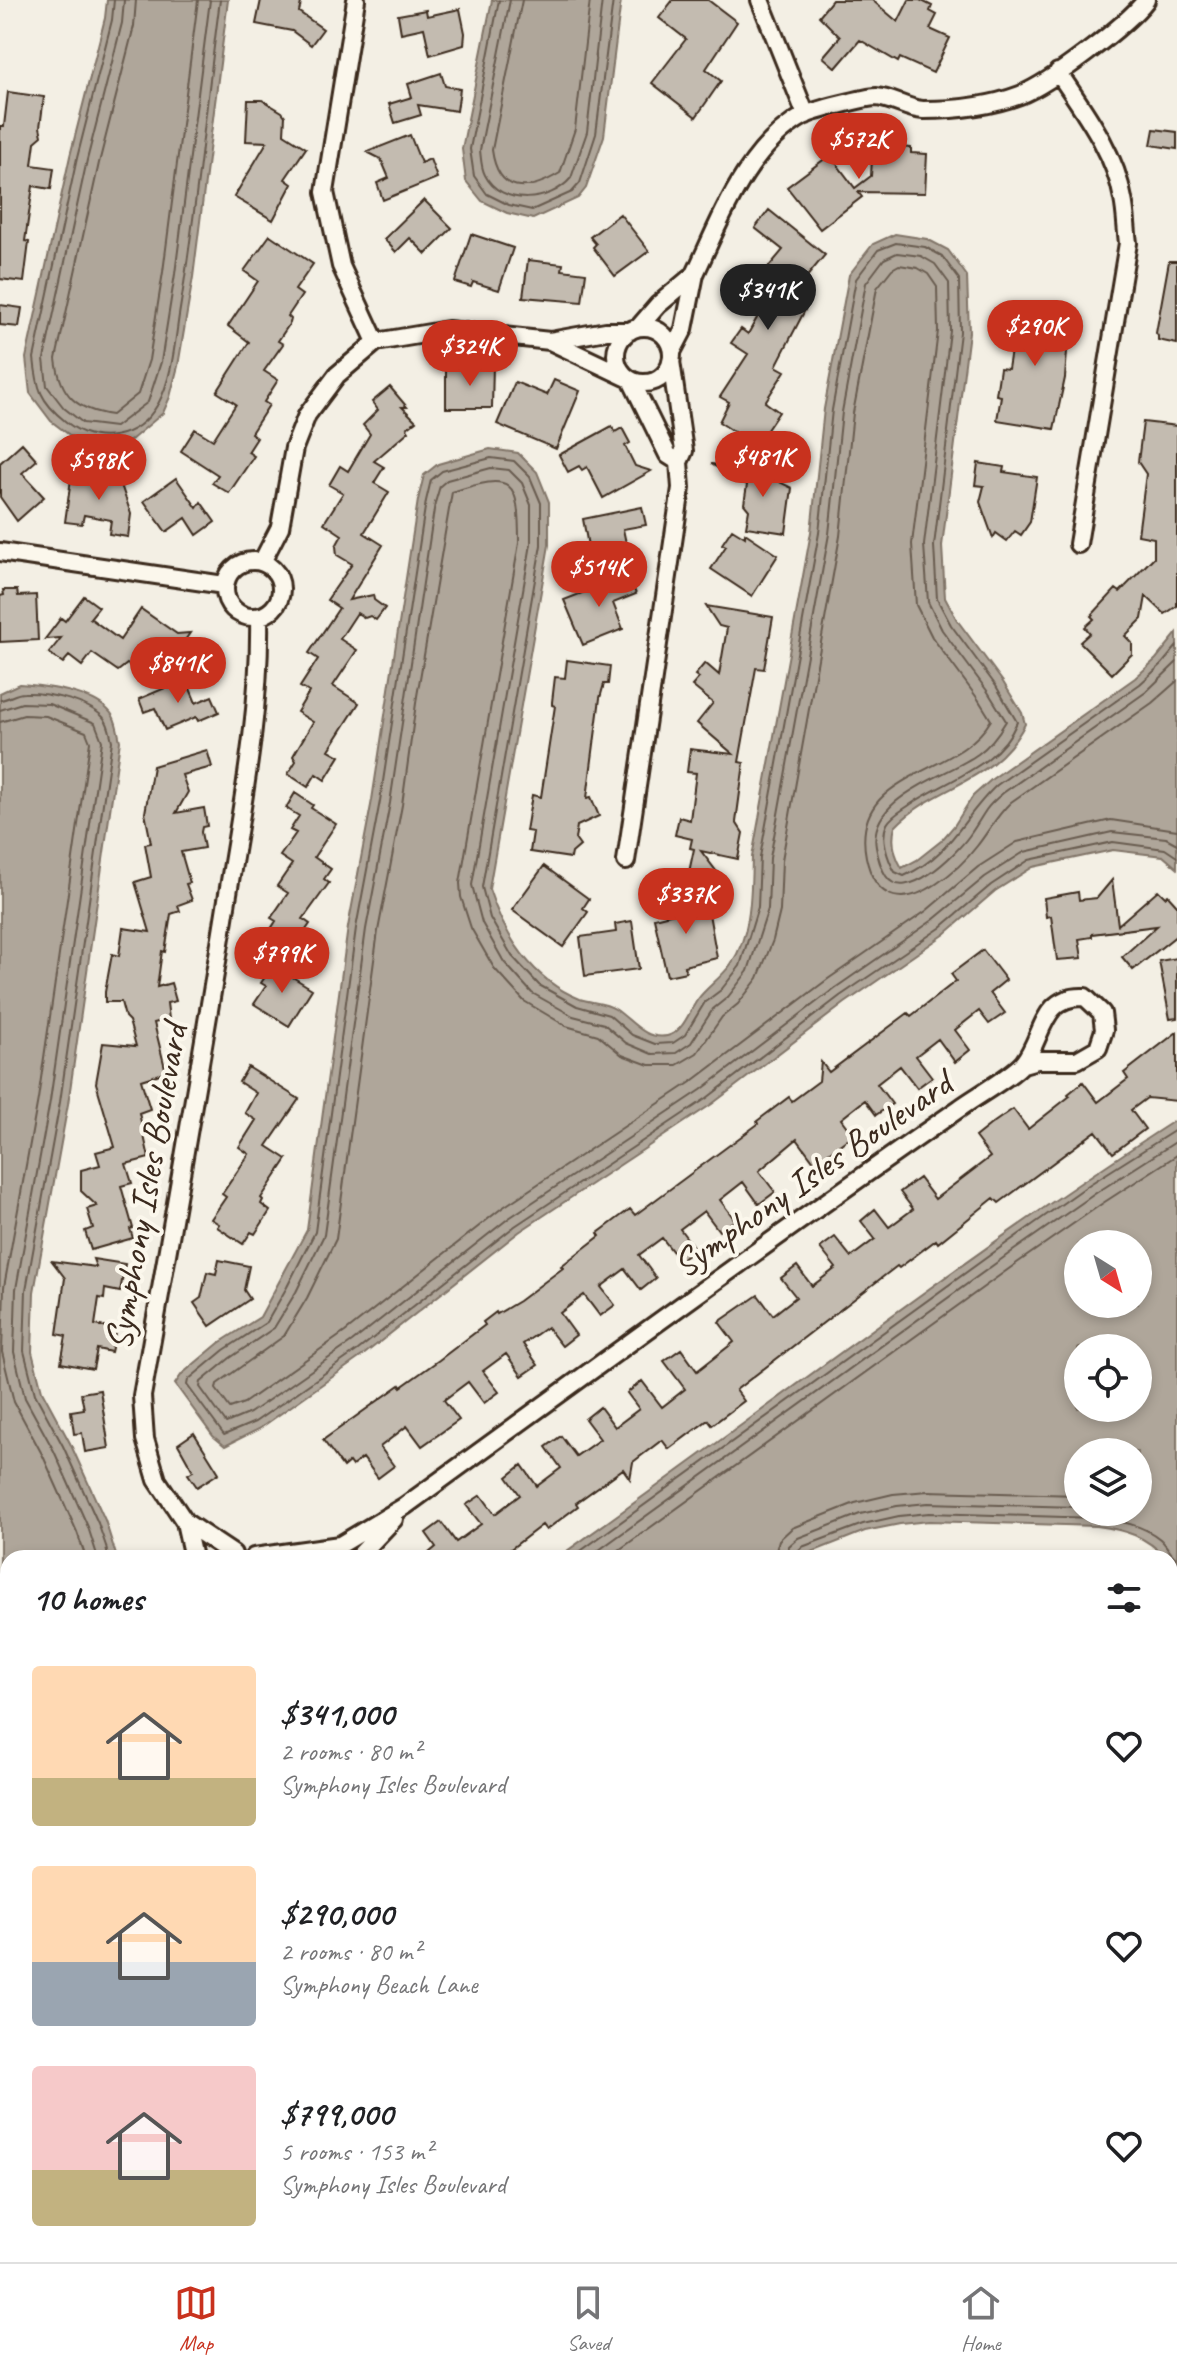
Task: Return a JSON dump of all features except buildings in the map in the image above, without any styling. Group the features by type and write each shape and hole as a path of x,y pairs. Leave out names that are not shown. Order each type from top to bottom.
{"street":[{"path":"356,0 325,192 341,266 376,342"},
{"path":"760,0 806,115"},
{"path":"550,341 629,379 644,383 662,377 684,329 695,274 742,177 774,139 806,115 876,97 921,110 979,106 1021,95 1106,36 1146,0"},
{"path":"1058,72 1098,133 1113,168 1123,197 1128,243 1078,544"},
{"path":"679,462 668,455 655,424 617,363 616,353 618,344 695,274"},
{"path":"262,562 280,527 294,448 307,415 337,375 376,342 448,330 550,341 648,327 664,335 672,356 684,451 679,462 681,488 626,861"},
{"path":"0,552 224,585"},
{"path":"243,562 262,562 277,574 281,592 274,608 251,618 235,611 225,597 224,585 235,566 243,562"},
{"name":"Symphony Isles Boulevard","path":"219,1550 185,1522 157,1480 145,1439 142,1396 234,853 260,662 259,617"},
{"name":"Symphony Isles Boulevard","path":"307,1550 340,1545 405,1506 782,1232 1023,1064 1037,1060 1077,1060 1098,1048 1104,1030 1102,1013 1085,997 1059,1002 1048,1014 1023,1064"},
{"name":"Symphony Isles Boulevard","path":"364,1550 405,1506"},
{"name":"Symphony Isles Boulevard","path":"185,1522 191,1550"}],"water":[{"path":"107,0 228,0 193,277 178,366 163,413 130,441 118,446 76,440 51,421 30,393 26,358"},
{"path":"492,0 621,0 604,136 586,188 578,198 533,219 507,213 482,201 466,181 462,149"},
{"path":"895,234 927,239 948,250 967,276 969,332 942,546 945,598 957,620 1003,682 1022,713 1025,724 997,760 911,812 895,827 894,843 902,868 941,841 973,796 992,779 1135,678 1177,633 1177,868 1163,856 1113,850 1033,867 995,891 945,934 845,1003 712,1104 519,1232 362,1356 259,1429 225,1446 213,1436 175,1384 182,1374 219,1343 260,1317 307,1230 348,927 372,800 424,475 438,464 490,449 518,453 537,472 549,502 549,545 489,889 495,906 522,954 563,991 611,1007 652,1035 673,1034 701,995 731,964 747,926 752,857 811,532 824,409 849,275 873,244"},
{"path":"19,684 84,696 96,701 113,716 120,741 68,1104 34,1292 32,1352 42,1391 70,1443 105,1520 114,1550 0,1550 0,693"},
{"path":"1177,1119 1177,1550 1158,1550 1126,1532 1097,1526 1152,1526 1152,1438 1064,1438 1064,1525 929,1521 865,1531 817,1550 568,1550 634,1503 942,1280"}]}
